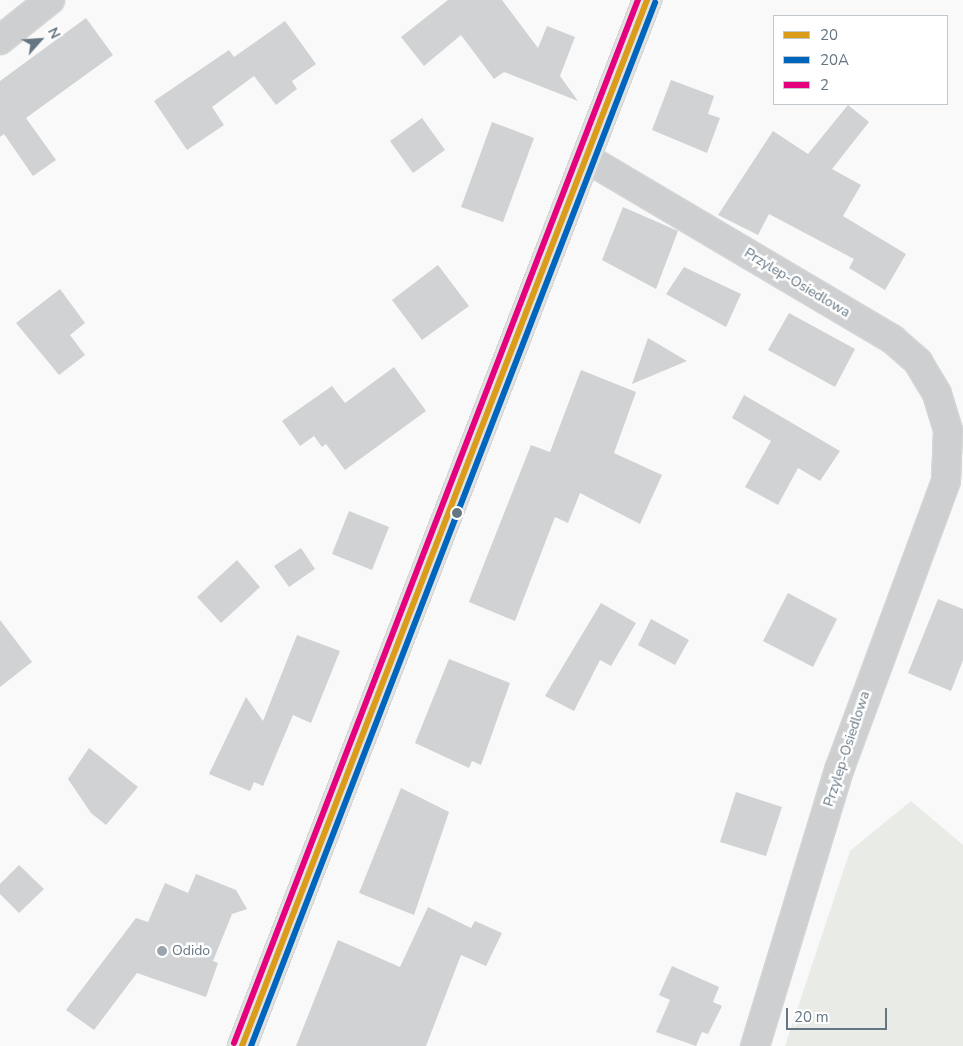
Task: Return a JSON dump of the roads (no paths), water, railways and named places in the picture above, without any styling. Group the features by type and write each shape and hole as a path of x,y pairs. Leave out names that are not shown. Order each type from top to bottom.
{"main road":[{"path":"242,1046 647,0"}],"street":[{"path":"0,40 50,0"},
{"name":"Przylep-Osiedlowa","path":"586,158 892,340 918,362 937,394 948,431 946,481 842,762 755,1046"},
{"name":"Przylep-Osiedlowa","path":"947,455 963,487"}],"place":[{"name":"Odido","path":"162,951"}]}
